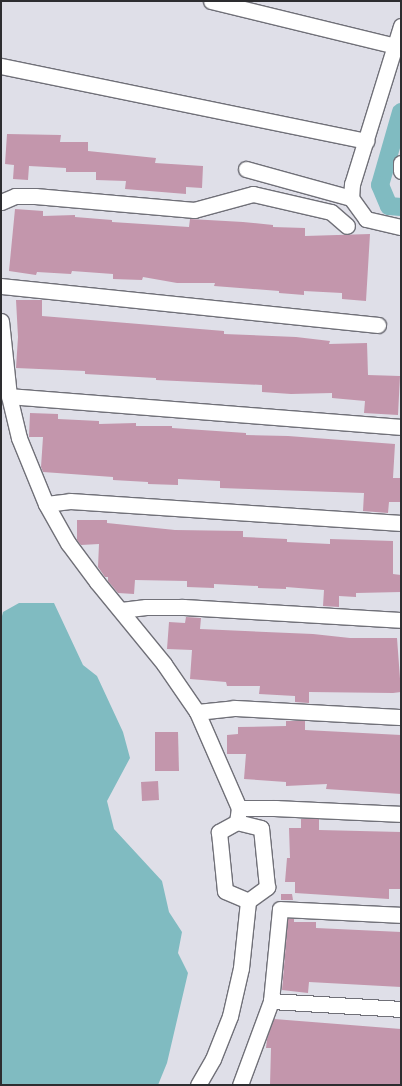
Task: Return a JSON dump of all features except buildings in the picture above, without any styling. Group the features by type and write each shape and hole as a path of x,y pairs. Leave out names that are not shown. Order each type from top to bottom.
{"street":[{"path":"211,1 395,46"},
{"path":"351,198 352,184 401,26"},
{"path":"1,66 366,141"},
{"path":"401,163 401,171"},
{"path":"246,169 351,198 366,219 401,227"},
{"path":"1,202 15,196 35,196 194,210 253,194 331,212 347,226"},
{"path":"1,286 378,324"},
{"path":"1,321 10,396 19,438 46,504 68,543 164,664 197,712 238,815 261,828 267,887 248,901 241,968 230,1016 213,1059 198,1085"},
{"path":"10,396 401,427"},
{"path":"46,504 70,501 401,524"},
{"path":"121,610 146,606 183,607 401,620"},
{"path":"197,712 234,708 401,717"},
{"path":"248,901 225,891 219,832 238,815 401,814"},
{"path":"240,1085 271,1001 280,909 401,915"},
{"path":"271,1001 401,1009"}],"water":[{"path":"19,603 54,603 83,665 97,676 123,732 130,758 107,801 114,829 162,881 169,912 182,932 178,953 188,973 167,1063 158,1085 1,1085 1,620 3,612"}],"waterway":[{"path":"401,112 380,185 389,206 401,207"}]}
